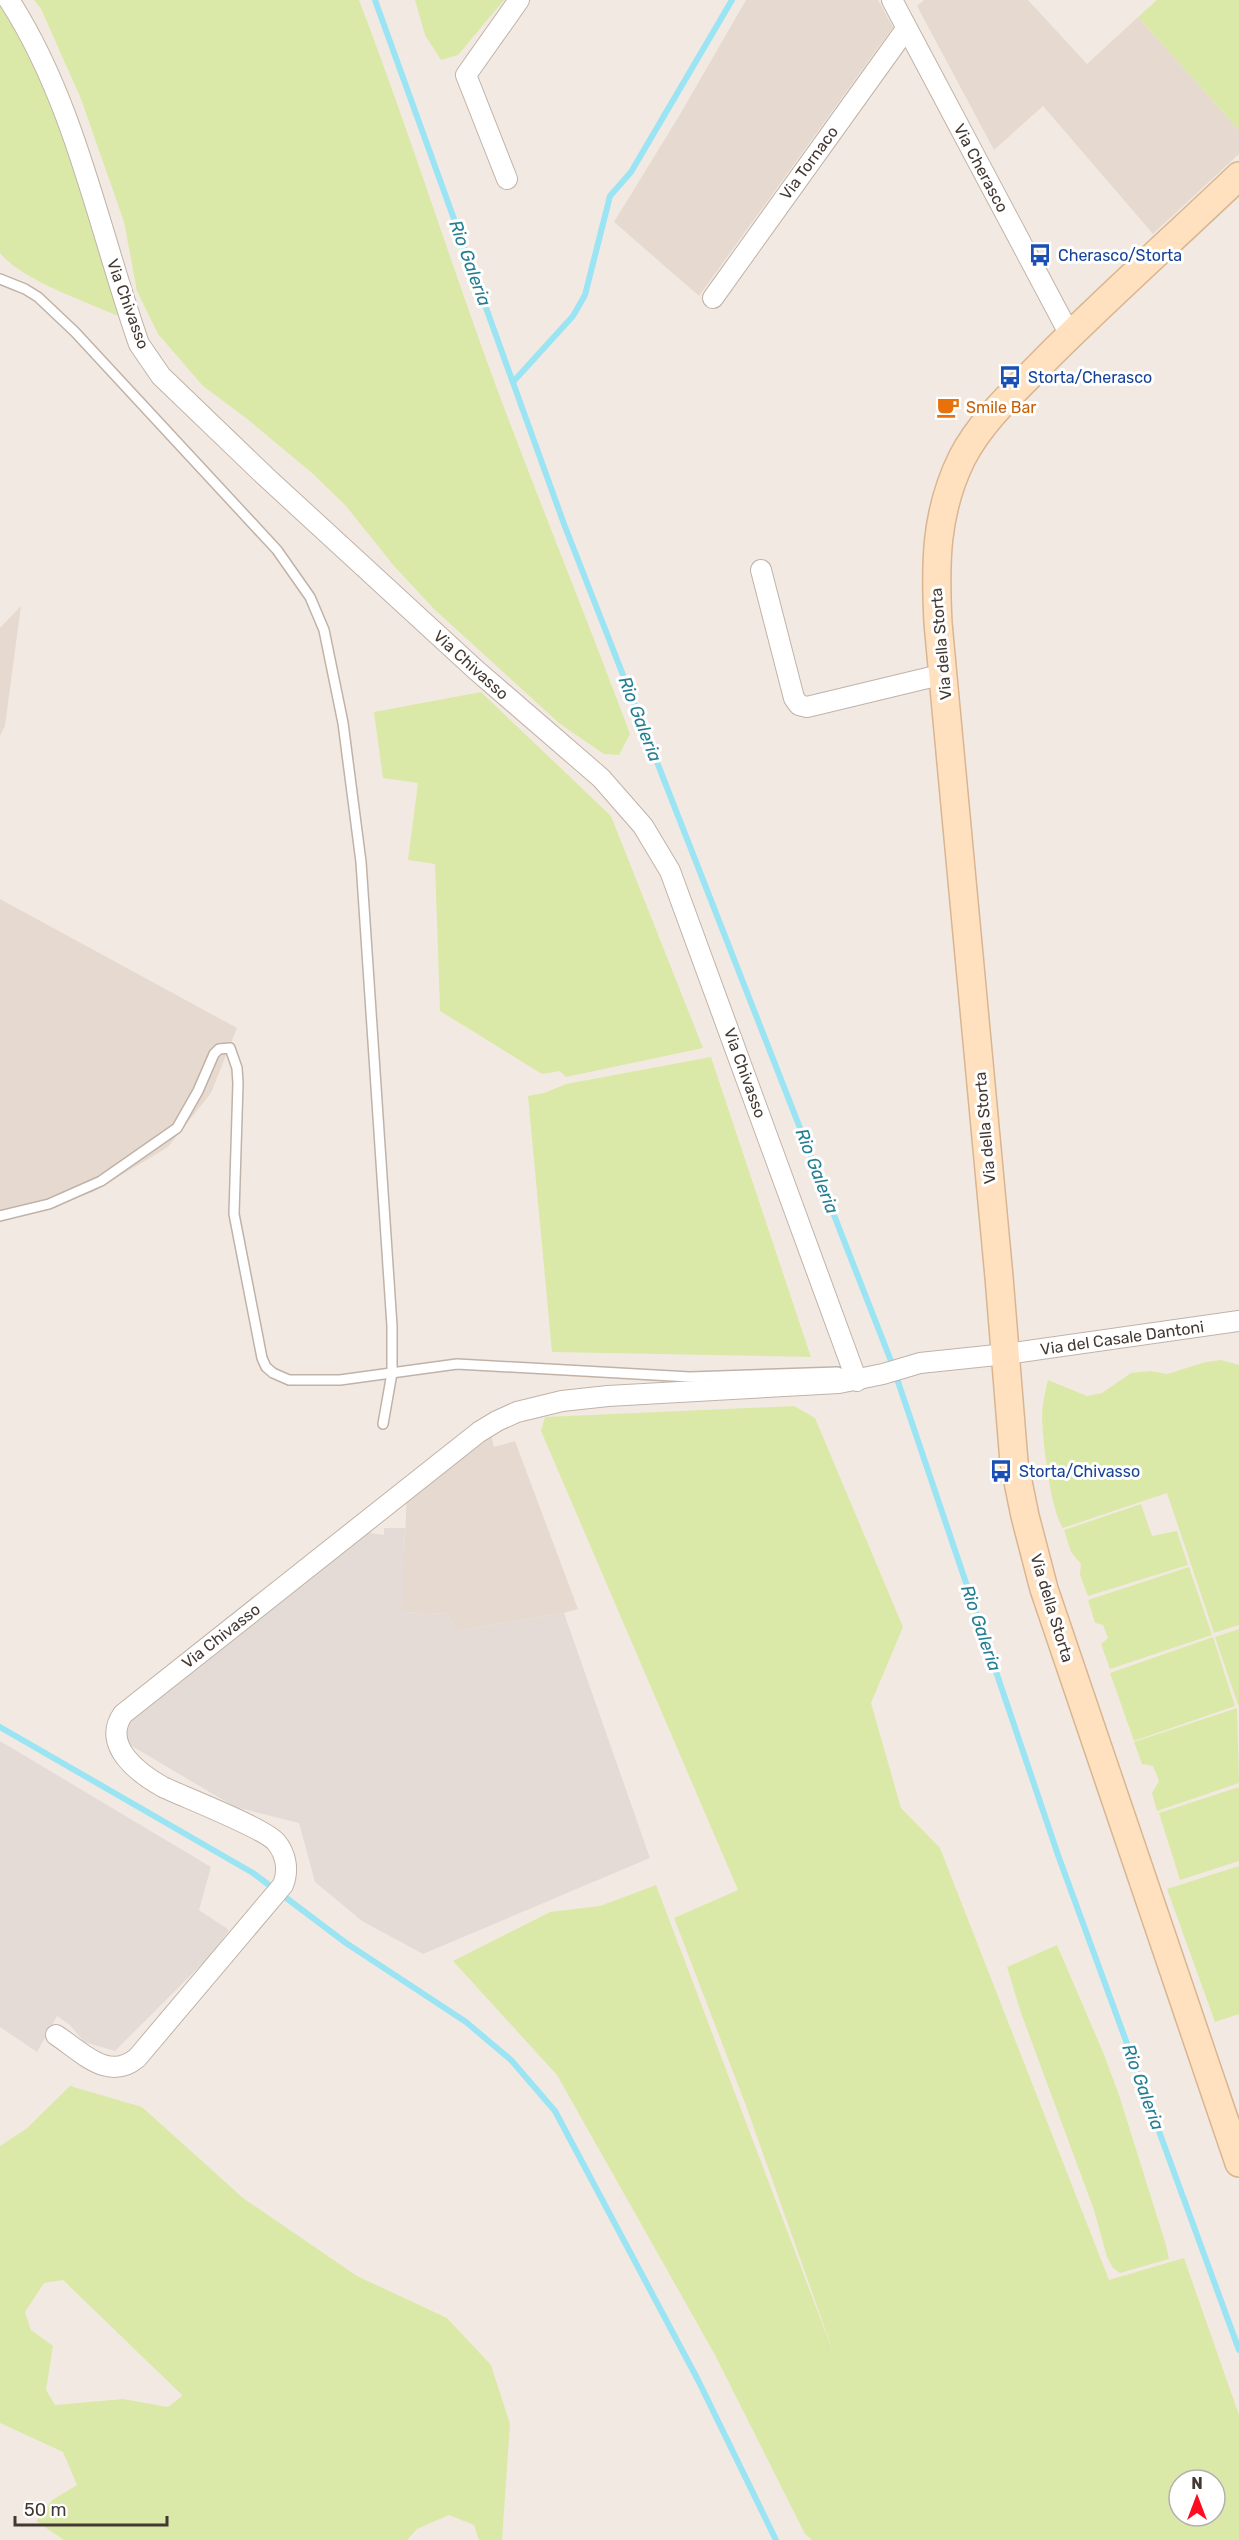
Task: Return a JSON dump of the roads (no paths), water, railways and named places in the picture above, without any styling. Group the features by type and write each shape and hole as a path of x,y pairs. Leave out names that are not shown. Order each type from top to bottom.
{"main road":[{"name":"Via della Storta","path":"1236,2146 1040,1576 1014,1462 935,565 938,530 949,489 962,458 978,430 1070,335 1239,176"}],"street":[{"name":"Via Chivasso","path":"9,0 32,39 61,99 138,344 161,376 265,477 476,670 601,778 636,818 657,848 670,871 857,1381"},
{"path":"507,179 466,75 519,0"},
{"name":"Via Cherasco","path":"894,1 906,29 1070,335"},
{"name":"Via Tornaco","path":"713,298 906,29"},
{"path":"761,570 794,698 799,705 807,707 944,674"},
{"name":"Via del Casale Dantoni","path":"1006,1354 1239,1321"},
{"name":"Via Chivasso","path":"56,2035 108,2068 127,2066 138,2058 260,1912 285,1881 287,1871 284,1856 272,1838 163,1787 128,1760 118,1747 116,1734 118,1720 462,1446 497,1421 531,1407 583,1398 857,1381 920,1363 1006,1354"}],"lane":[{"path":"0,279 26,289 38,297 75,332 269,541 310,597 324,630 343,723 361,862 392,1326 392,1373 383,1424"},
{"path":"0,1216 49,1204 101,1181 177,1128 198,1091 214,1054 219,1049 230,1048 234,1054 238,1075 234,1214 262,1358 266,1366 279,1377 289,1380 340,1380 457,1364 690,1377 838,1372 857,1381"}],"waterway":[{"name":"Rio Galeria","path":"375,0 564,524 891,1361 1058,1855 1239,2350"},
{"path":"513,382 573,316 585,295 610,196 631,172 732,0"},
{"path":"0,1727 253,1873 346,1943 466,2022 511,2060 555,2111 698,2380 776,2540"}],"place":[{"name":"Cherasco/Storta","path":"1040,255"},
{"name":"Storta/Cherasco","path":"1010,377"},
{"name":"Smile Bar","path":"948,407"},
{"name":"Storta/Chivasso","path":"1001,1471"}]}
